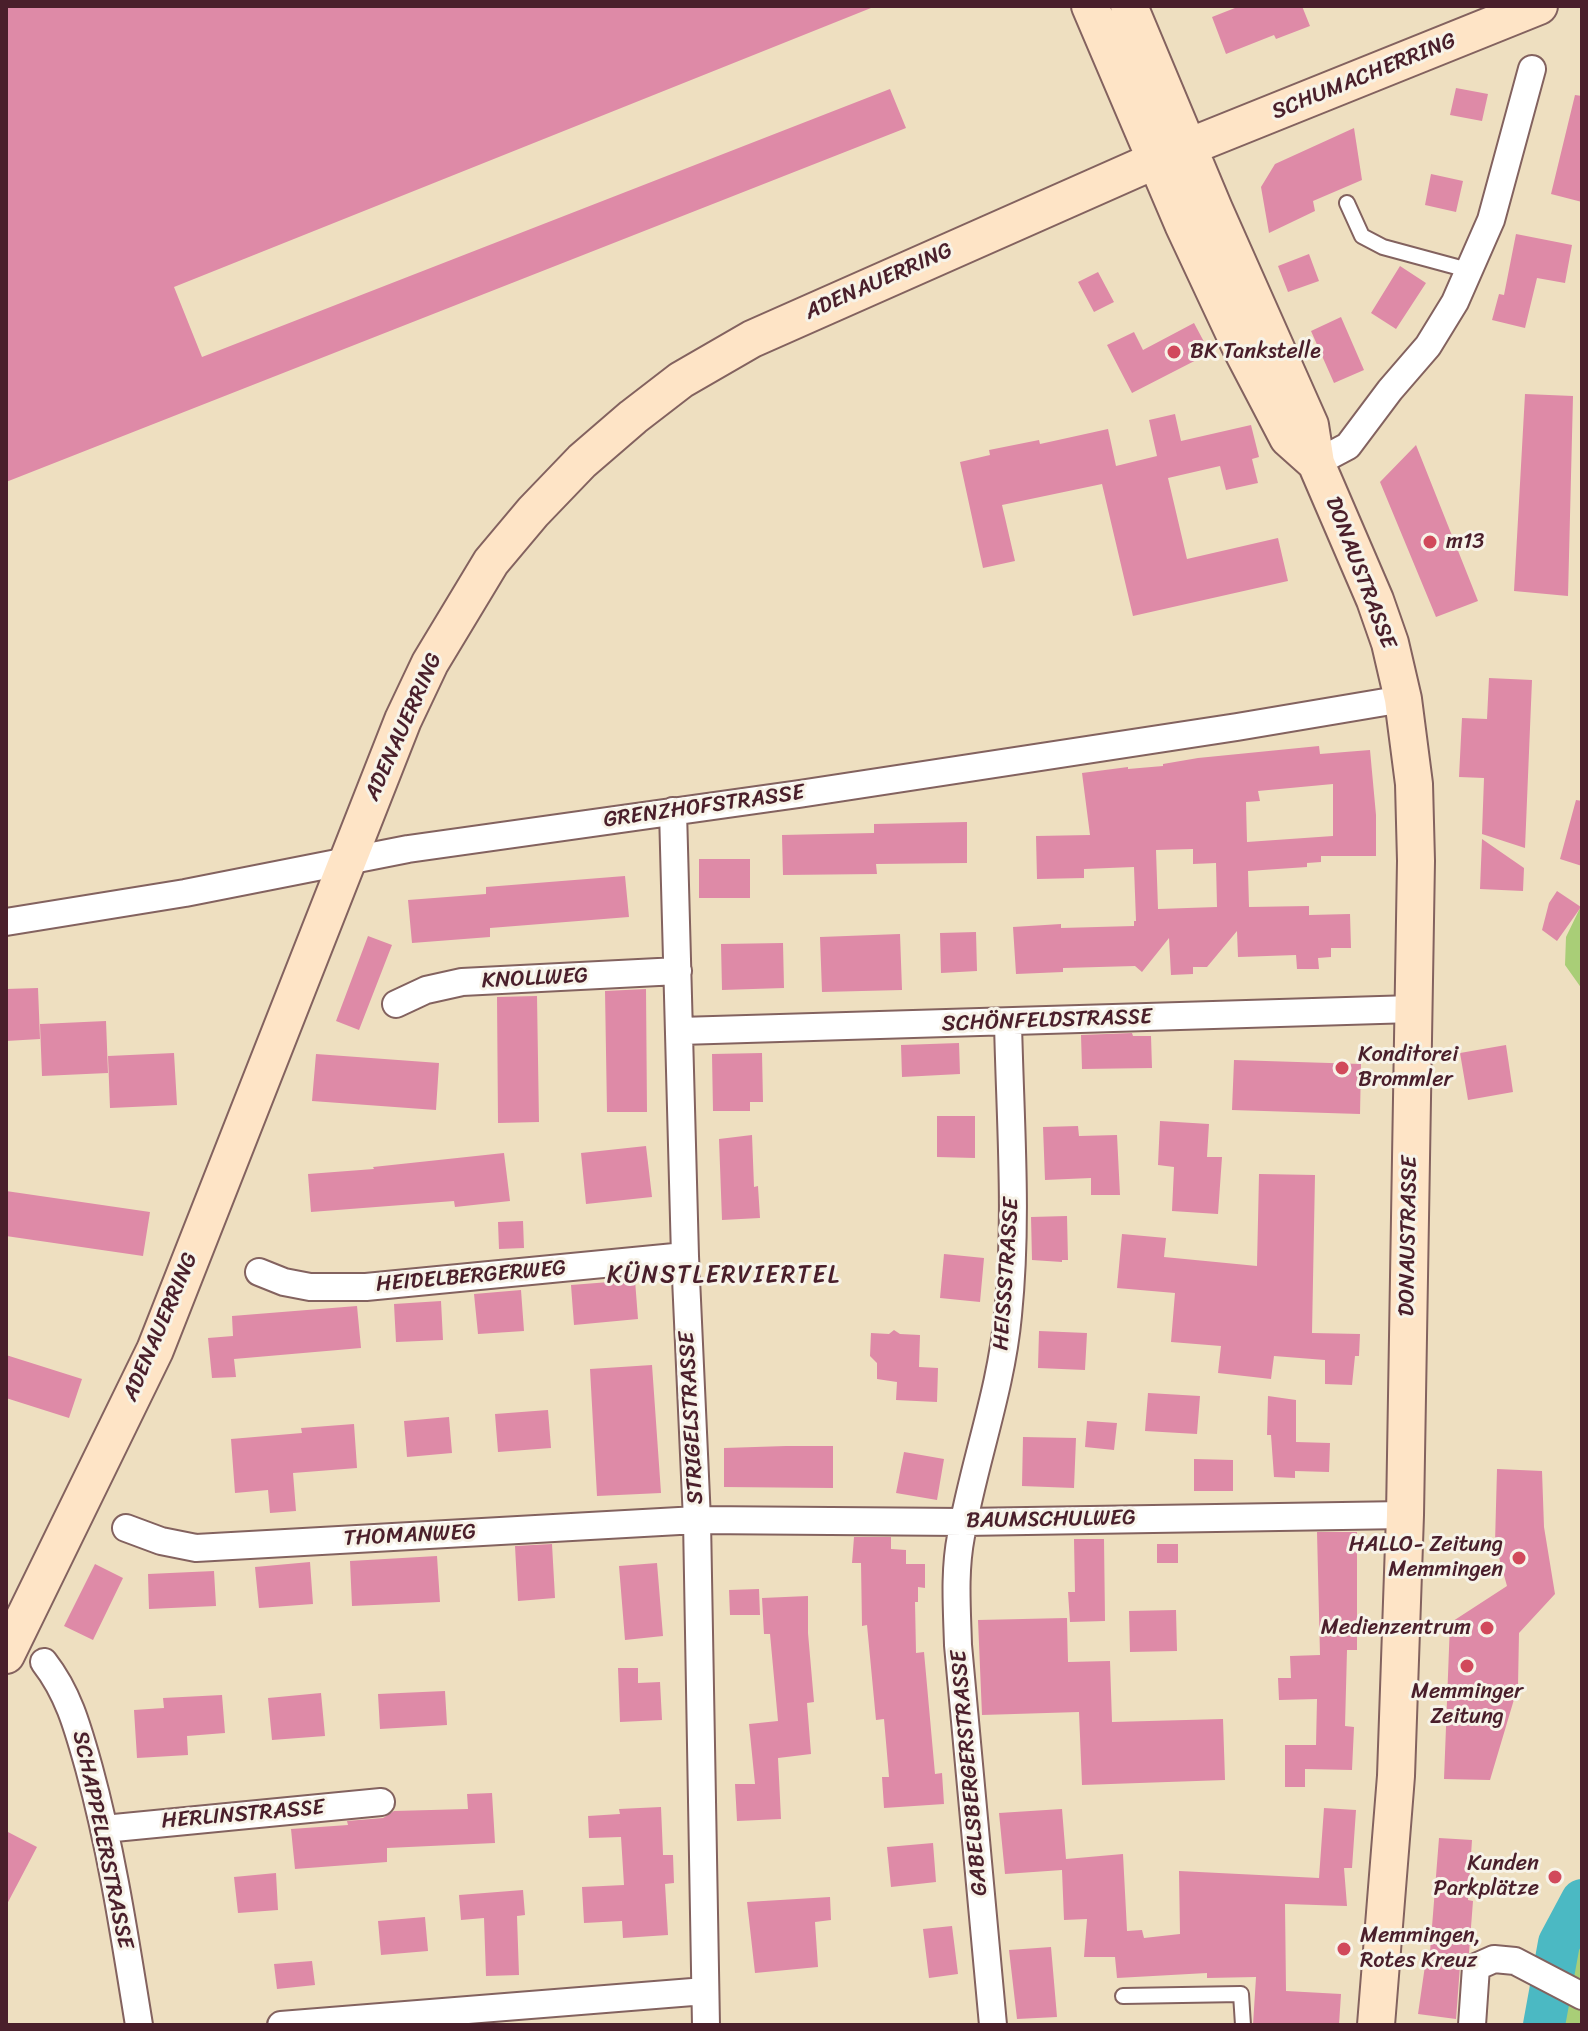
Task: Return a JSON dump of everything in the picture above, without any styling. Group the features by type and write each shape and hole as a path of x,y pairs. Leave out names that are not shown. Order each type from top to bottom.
{"main road":[{"name":"DONAUSTRASSE","path":"1090,6 1172,154 1310,425 1316,463 1375,600 1390,643 1403,699 1414,784 1416,861 1405,1515 1396,1776 1376,2025"},
{"name":"DONAUSTRASSE","path":"1129,6 1172,154"},
{"name":"SCHUMACHERRING","path":"1172,154 1539,6"},
{"name":"ADENAUERRING","path":"6,1655 155,1350 403,720 430,663 491,562 582,461 681,380 752,339 1172,154"}],"street":[{"path":"1316,463 1348,446 1428,346 1455,302 1491,220 1532,69"},
{"name":"GRENZHOFSTRASSE","path":"6,922 185,893 422,847 1221,730 1403,699"},
{"name":"STRIGELSTRASSE","path":"673,811 685,1256 697,1520 706,2025"},
{"name":"KNOLLWEG","path":"396,1004 426,990 462,982 678,971"},
{"name":"SCHÖNFELDSTRASSE","path":"680,1031 1413,1009"},
{"name":"HEISSSTRASSE","path":"964,1522 992,1410 1008,1315 1013,1202 1008,1022"},
{"name":"HEIDELBERGERWEG","path":"259,1272 284,1282 310,1287 366,1287 685,1256"},
{"name":"BAUMSCHULWEG","path":"697,1520 964,1522 1405,1515"},
{"name":"THOMANWEG","path":"126,1528 161,1541 196,1548 697,1520"},
{"name":"GABELSBERGERSTRASSE","path":"964,1522 957,1564 958,1645 993,2025"},
{"name":"SCHAPPELERSTRASSE","path":"44,1662 61,1687 73,1713 104,1829 139,2025"},
{"name":"HERLINSTRASSE","path":"104,1829 381,1802"},
{"path":"1472,2025 1476,1967 1494,1959 1515,1961 1575,1992"},
{"path":"281,2025 705,1991"}],"lane":[{"path":"1347,203 1362,236 1383,247 1468,270"},
{"path":"1123,1996 1241,1994 1243,2025"}],"green space":[{"path":"1582,904 1582,989 1565,965 1566,937"},
{"path":"1582,1926 1582,2025 1551,2025"}],"building":[{"path":"6,6 876,6 174,287 202,357 890,89 906,128 6,482"},
{"path":"1240,6 1302,6 1310,26 1276,39 1274,35 1226,54 1212,17"},
{"path":"1456,88 1488,94 1482,121 1450,115"},
{"path":"1575,95 1582,96 1582,202 1551,194"},
{"path":"1354,128 1362,180 1313,201 1315,211 1269,233 1261,187 1275,164"},
{"path":"1431,174 1463,181 1456,212 1425,205"},
{"path":"1516,234 1572,245 1565,283 1537,278 1525,328 1492,320 1499,294 1504,295"},
{"path":"1309,254 1319,281 1288,292 1278,266"},
{"path":"1400,266 1426,283 1396,329 1371,313"},
{"path":"1098,272 1114,302 1094,312 1078,282"},
{"path":"1341,317 1364,370 1334,383 1311,331"},
{"path":"1194,323 1210,353 1132,393 1107,345 1134,332 1143,350"},
{"path":"1525,394 1573,396 1568,596 1514,591"},
{"path":"1175,414 1181,441 1251,425 1259,457 1252,459 1258,483 1226,490 1220,466 1168,478 1187,559 1278,538 1288,581 1133,616 1102,484 1002,505 1015,561 983,568 960,462 990,455 989,450 1039,440 1040,444 1108,429 1116,466 1157,456 1149,420"},
{"name":"m13","path":"1416,445 1478,601 1436,617 1380,482"},
{"path":"1489,678 1532,680 1525,848 1482,834 1484,778 1459,777 1462,718 1487,719"},
{"path":"1319,746 1320,754 1370,750 1376,856 1321,856 1321,862 1307,863 1307,867 1248,871 1249,907 1309,906 1309,915 1350,914 1351,948 1331,948 1331,957 1318,958 1319,969 1297,969 1296,955 1238,957 1237,931 1207,967 1193,967 1193,974 1171,975 1169,938 1142,972 1135,966 1063,968 1063,972 1016,974 1013,927 1061,924 1061,928 1134,926 1136,921 1134,867 1084,869 1084,878 1037,879 1036,836 1090,835 1082,773 1163,766 1198,758","holes":["1333,784 1333,836 1247,842 1246,802 1260,801 1258,791","1193,849 1193,864 1216,863 1217,907 1158,909 1156,850"]},
{"path":"1576,800 1582,801 1582,866 1560,859"},
{"path":"967,822 967,863 876,864 877,874 783,875 782,835 874,833 874,824"},
{"path":"1482,839 1524,868 1523,891 1480,889"},
{"path":"699,859 750,859 750,898 699,898"},
{"path":"625,876 629,917 490,928 490,937 412,943 408,900 486,894 486,887"},
{"path":"1557,891 1581,907 1557,941 1542,930 1549,903"},
{"path":"976,932 977,971 941,973 940,933"},
{"path":"900,934 902,990 822,992 820,937"},
{"path":"368,936 392,945 359,1030 336,1021"},
{"path":"783,943 784,988 722,990 721,944"},
{"path":"38,988 40,1039 6,1041 6,989"},
{"path":"646,989 647,1112 607,1112 605,991"},
{"path":"537,996 539,1122 498,1123 497,997"},
{"path":"106,1021 108,1073 42,1076 40,1024"},
{"path":"1132,1033 1133,1036 1151,1036 1152,1068 1082,1069 1081,1035"},
{"path":"959,1043 960,1074 902,1077 901,1045"},
{"path":"1506,1045 1513,1092 1468,1100 1460,1053"},
{"path":"174,1053 177,1105 110,1108 108,1056"},
{"path":"762,1053 763,1102 750,1102 750,1111 713,1111 712,1054"},
{"path":"316,1054 439,1063 436,1110 312,1101"},
{"path":"1234,1060 1361,1064 1360,1114 1232,1110"},
{"path":"937,1116 975,1116 975,1158 937,1157"},
{"path":"1160,1121 1209,1124 1207,1157 1222,1157 1218,1214 1172,1211 1174,1167 1158,1165"},
{"path":"1078,1126 1079,1136 1117,1135 1120,1195 1091,1195 1091,1178 1045,1180 1043,1127"},
{"path":"752,1135 754,1187 758,1186 760,1218 722,1220 719,1139"},
{"path":"646,1146 652,1197 586,1204 581,1153"},
{"path":"504,1153 510,1201 455,1207 454,1201 311,1212 308,1174"},
{"path":"1259,1174 1315,1175 1312,1333 1360,1334 1359,1356 1355,1356 1352,1385 1325,1384 1325,1360 1274,1356 1271,1379 1218,1373 1221,1346 1171,1342 1175,1293 1117,1288 1122,1234 1166,1238 1164,1257 1257,1266"},
{"path":"6,1191 150,1212 143,1256 6,1236"},
{"path":"1067,1216 1068,1260 1032,1260 1031,1217"},
{"path":"523,1221 524,1248 499,1249 498,1222"},
{"path":"944,1254 984,1258 980,1302 940,1298"},
{"path":"635,1280 638,1319 574,1325 571,1285"},
{"path":"521,1290 524,1331 478,1334 474,1294"},
{"path":"441,1301 443,1340 396,1342 394,1304"},
{"path":"357,1306 361,1348 234,1359 236,1377 212,1378 208,1338 233,1336 232,1316"},
{"path":"894,1330 900,1334 920,1335 919,1367 938,1368 937,1402 896,1400 897,1382 877,1379 877,1363 870,1356 871,1333 889,1334"},
{"path":"1039,1331 1087,1333 1085,1370 1038,1368"},
{"path":"6,1355 82,1379 69,1418 6,1398"},
{"path":"652,1365 661,1493 597,1496 590,1369"},
{"path":"1148,1393 1200,1396 1197,1434 1145,1431"},
{"path":"1268,1396 1296,1400 1296,1442 1330,1443 1329,1472 1295,1471 1295,1478 1274,1477 1271,1435 1267,1435"},
{"path":"548,1410 551,1448 498,1452 495,1414"},
{"path":"449,1417 452,1453 407,1457 404,1421"},
{"path":"1087,1421 1117,1423 1114,1450 1085,1447"},
{"path":"354,1424 357,1468 293,1473 296,1511 270,1513 268,1490 235,1493 231,1439 302,1433 301,1428"},
{"path":"1023,1437 1076,1438 1074,1488 1022,1486"},
{"path":"833,1446 833,1488 724,1487 724,1448"},
{"path":"904,1452 944,1459 937,1500 896,1493"},
{"path":"1194,1459 1233,1460 1233,1491 1194,1491"},
{"name":"Medienzentrum","path":"1497,1469 1542,1471 1544,1527 1555,1594 1519,1633 1518,1686 1490,1780 1444,1779 1450,1623 1507,1586 1495,1543"},
{"path":"1317,1532 1357,1532 1357,1650 1347,1650 1345,1726 1354,1727 1352,1770 1305,1769 1305,1787 1285,1787 1285,1745 1316,1745 1317,1699 1279,1700 1278,1678 1291,1678 1290,1656 1320,1655"},
{"path":"854,1537 891,1537 891,1549 906,1550 906,1564 925,1564 925,1588 918,1587 918,1602 915,1602 916,1653 924,1652 935,1774 942,1773 944,1804 884,1808 882,1777 889,1777 884,1719 876,1720 867,1625 862,1626 861,1563 852,1563"},
{"path":"1074,1539 1104,1539 1105,1621 1070,1622 1068,1592 1075,1592"},
{"path":"552,1544 555,1598 518,1601 515,1546"},
{"path":"1157,1544 1178,1544 1178,1563 1157,1563"},
{"path":"437,1556 440,1602 352,1606 350,1561"},
{"path":"310,1562 313,1604 259,1608 255,1567"},
{"path":"657,1563 663,1636 625,1640 619,1566"},
{"path":"95,1564 123,1578 93,1640 64,1626"},
{"path":"214,1571 216,1606 149,1609 148,1574"},
{"path":"759,1589 760,1615 730,1615 729,1590"},
{"path":"808,1596 814,1702 807,1703 811,1754 778,1758 781,1819 737,1821 735,1784 755,1784 749,1724 778,1721 770,1634 764,1634 762,1598"},
{"path":"1176,1610 1177,1651 1130,1652 1129,1611"},
{"path":"1067,1618 1068,1662 1110,1661 1112,1722 1223,1719 1225,1780 1082,1785 1079,1712 982,1715 978,1620"},
{"path":"618,1668 638,1668 638,1683 660,1682 662,1720 620,1722"},
{"path":"445,1691 447,1725 380,1729 378,1694"},
{"path":"321,1693 325,1736 272,1740 268,1698"},
{"path":"222,1695 225,1733 187,1736 188,1755 137,1758 134,1710 164,1708 163,1698"},
{"path":"492,1793 495,1843 387,1848 387,1862 295,1869 291,1829 348,1825 347,1821 383,1818 394,1811 468,1809 467,1794"},
{"path":"661,1807 663,1855 673,1855 674,1883 665,1884 668,1935 623,1938 622,1921 584,1923 582,1887 624,1885 621,1837 589,1838 588,1816 620,1814 619,1809"},
{"path":"1324,1808 1356,1810 1352,1868 1344,1868 1347,1906 1285,1904 1286,1991 1341,1994 1339,2025 1253,2025 1256,1977 1207,1978 1207,1973 1117,1978 1115,1957 1084,1957 1087,1919 1064,1920 1062,1870 1005,1874 999,1813 1062,1809 1066,1859 1123,1854 1127,1931 1142,1930 1144,1938 1180,1934 1179,1871 1319,1878"},
{"path":"6,1831 37,1847 6,1906"},
{"path":"1439,1838 1472,1840 1468,1900 1473,1901 1469,1953 1460,1966 1456,2019 1418,2014 1427,1952 1430,1952"},
{"path":"933,1843 936,1882 891,1887 887,1847"},
{"path":"276,1873 278,1910 238,1913 234,1877"},
{"path":"523,1890 525,1915 517,1916 519,1975 486,1976 484,1918 461,1920 459,1895"},
{"path":"830,1897 831,1920 815,1922 818,1967 755,1973 747,1902"},
{"path":"425,1917 428,1951 381,1955 378,1921"},
{"path":"952,1926 958,1974 929,1978 923,1929"},
{"path":"1051,1947 1057,2017 1017,2019 1009,1950"},
{"path":"312,1961 315,1985 277,1989 274,1964"}],"waterway":[{"path":"1544,2025 1559,1943 1582,1900"}],"place":[{"name":"BK Tankstelle","path":"1174,352"},
{"name":"m13","path":"1430,542"},
{"name":"Konditorei Brommler","path":"1342,1068"},
{"name":"HALLO- Zeitung Memmingen","path":"1519,1558"},
{"name":"Medienzentrum","path":"1487,1628"},
{"name":"Memminger Zeitung","path":"1467,1666"},
{"name":"Kunden Parkplätze","path":"1555,1877"},
{"name":"Memmingen, Rotes Kreuz","path":"1344,1949"}],"district":[{"name":"KÜNSTLERVIERTEL","path":"724,1276"}]}
